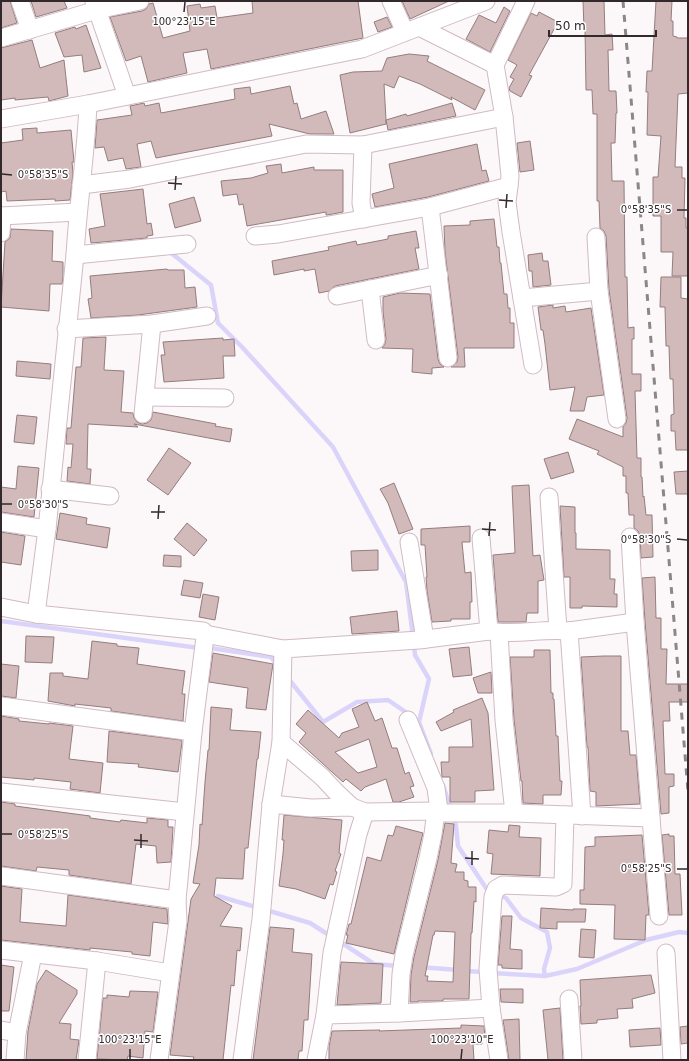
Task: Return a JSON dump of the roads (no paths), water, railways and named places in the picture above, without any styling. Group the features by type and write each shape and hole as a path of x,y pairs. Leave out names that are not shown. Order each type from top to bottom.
{"street":[{"path":"20,1 30,30"},
{"path":"1,38 30,30 96,6 140,1"},
{"path":"391,1 412,29 495,65"},
{"path":"1,119 88,104 362,49 486,1"},
{"path":"526,1 495,65 504,117 510,176 507,202 533,365"},
{"path":"96,6 127,96"},
{"path":"36,614 47,529 66,329 75,255 78,212 86,147 88,104"},
{"path":"81,185 130,179 306,144 363,145 504,117"},
{"path":"363,145 361,203 364,219"},
{"path":"255,236 278,234 364,219 430,206 509,186"},
{"path":"430,206 448,358"},
{"path":"1,234 2,216 78,212"},
{"path":"596,237 599,291 617,419"},
{"path":"75,255 176,245"},
{"path":"337,296 439,275"},
{"path":"370,289 376,340"},
{"path":"522,298 599,291"},
{"path":"66,329 152,324 207,316"},
{"path":"143,414 152,324"},
{"path":"145,397 225,398"},
{"path":"50,489 110,496"},
{"path":"499,1060 491,1008 488,974 495,893 502,885 556,887 563,884 574,815 563,630 549,497"},
{"path":"1,522 47,529"},
{"path":"630,537 635,622 659,916"},
{"path":"481,538 494,632 514,813"},
{"path":"409,542 417,640"},
{"path":"1,607 36,614 200,630 205,634 283,664 417,640 494,632 563,630 635,622"},
{"path":"160,1060 170,973 178,921 177,900 185,812 205,634"},
{"path":"242,1060 261,919 272,804 281,742 283,664"},
{"path":"1,706 193,732"},
{"path":"399,1013 401,974 404,955 428,858 444,812 436,788 408,720"},
{"path":"281,742 322,777 336,793 358,810"},
{"path":"1,792 185,812"},
{"path":"272,804 311,808 358,810 514,813 651,818"},
{"path":"316,1060 325,1016 332,953 358,834 358,810"},
{"path":"1,876 177,900"},
{"path":"1,950 97,961 170,973"},
{"path":"666,953 672,1060"},
{"path":"15,1060 9,1032 33,954"},
{"path":"87,1060 97,961"},
{"path":"568,999 573,1060"},
{"path":"325,1016 491,1008"}],"waterway":[{"path":"170,252 211,285 218,323 242,347 333,447 406,582 413,637"},
{"path":"1,621 199,648"},
{"path":"414,644 415,655 429,679 419,722 431,754"},
{"path":"210,648 271,657 277,665"},
{"path":"287,677 323,722 357,702 388,700 410,715"},
{"path":"443,785 456,826 458,846 488,891 506,898 521,918 547,932 550,948 544,969 545,976"},
{"path":"218,896 259,908"},
{"path":"266,910 310,923 332,937"},
{"path":"491,973 545,976 577,969 646,940 679,932 688,933"},
{"path":"339,941 374,964 398,966"},
{"path":"406,966 458,970"},
{"path":"465,971 484,972"}],"railway":[{"path":"623,1 688,791"}]}
